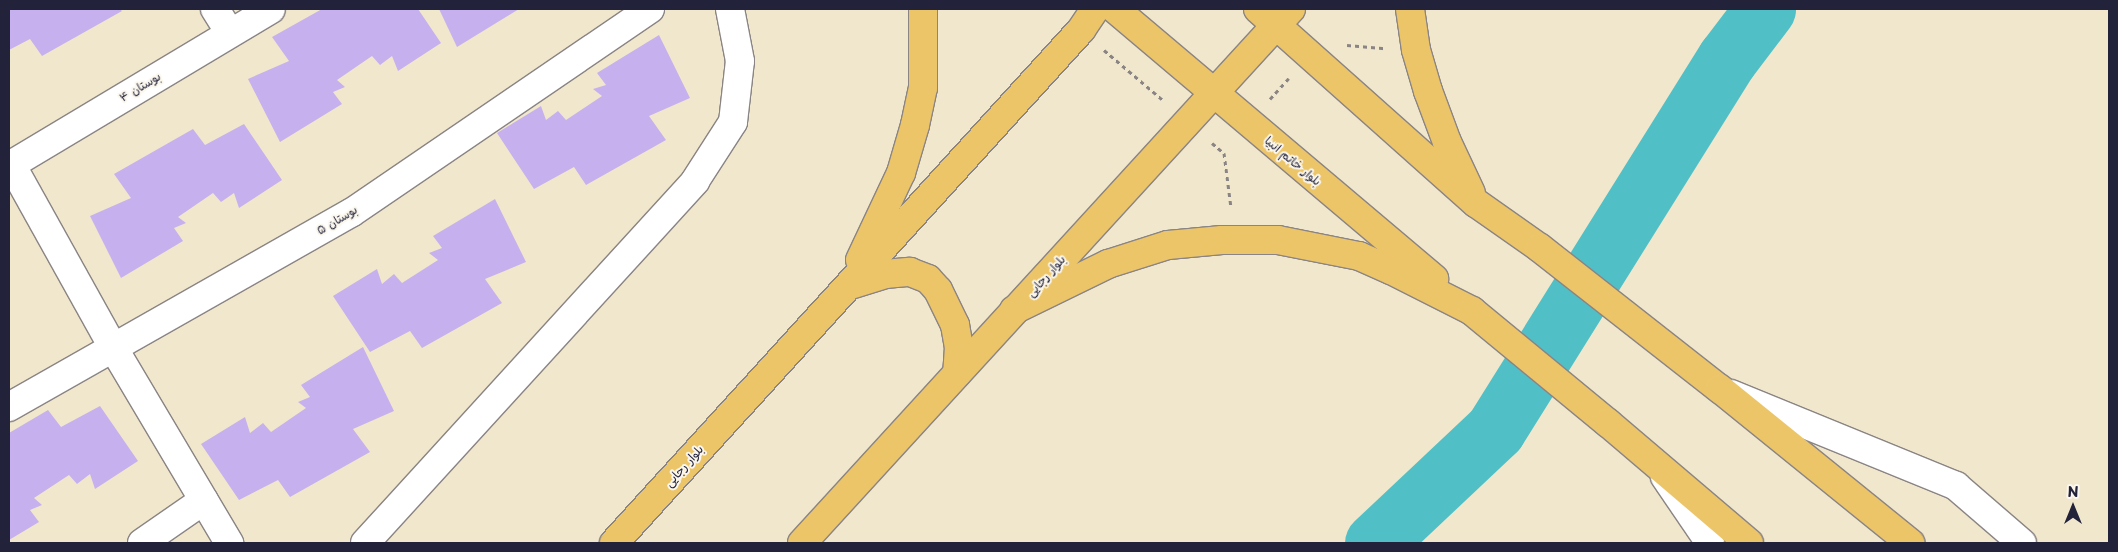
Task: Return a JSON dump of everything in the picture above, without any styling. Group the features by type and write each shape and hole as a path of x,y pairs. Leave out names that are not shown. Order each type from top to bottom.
{"main road":[{"path":"849,286 901,173 915,125 923,88 923,9"},
{"name":"بلوار خاتم انبیا","path":"1114,9 1472,312"},
{"path":"1410,9 1416,50 1447,142 1476,203"},
{"path":"1275,14 1310,54 1476,203 1540,248 1720,389 1910,543"},
{"name":"بلوار رجایی","path":"802,543 1187,121 1212,93 1275,14"},
{"name":"بلوار رجایی","path":"614,543 849,286 1088,19"},
{"path":"1014,310 1108,264 1168,245 1236,240 1278,240 1359,256 1391,270 1472,312 1608,423 1749,543"},
{"path":"849,286 885,274 910,272 928,280 938,290 955,325 959,347 957,373"}],"street":[{"path":"215,9 230,33"},
{"name":"بوستان ۴","path":"10,165 271,9"},
{"name":"بوستان ۵","path":"9,408 351,213 650,9"},
{"path":"365,543 696,181 733,122 740,61 730,9"},
{"path":"10,165 114,349 229,543"},
{"path":"1720,389 1956,486 2022,543"},
{"path":"1657,465 1710,543"},
{"path":"142,543 204,500"}],"path":[{"path":"1088,19 1187,121 1224,153 1236,240"},
{"path":"1224,153 1319,43 1416,50"}],"building":[{"path":"9,9 120,9 122,11 42,56 30,39 9,50"},
{"path":"322,9 418,9 441,43 398,71 392,56 380,65 372,56 337,80 345,87 333,92 342,104 280,142 248,79 289,61 272,37"},
{"path":"439,9 519,9 457,47"},
{"path":"659,35 690,98 649,116 666,140 586,185 574,167 534,189 497,133 541,106 546,120 558,111 566,120 602,96 593,89 606,85 597,73"},
{"path":"244,124 282,180 239,208 234,193 221,202 213,193 178,217 186,223 174,228 183,241 121,278 90,216 131,198 114,174 193,129 205,145"},
{"path":"495,199 526,262 485,279 502,303 422,348 410,331 370,352 333,296 377,269 382,284 394,274 402,283 438,260 429,253 442,248 433,236"},
{"path":"363,347 394,411 353,429 370,452 290,497 278,480 239,500 201,444 245,417 250,433 263,423 271,432 306,408 298,402 310,397 301,385"},
{"path":"100,406 138,461 95,489 90,474 77,484 69,475 34,498 42,505 30,510 39,522 9,540 9,433 48,410 61,427"}],"waterway":[{"path":"1375,543 1495,430 1727,59 1765,9"}]}
